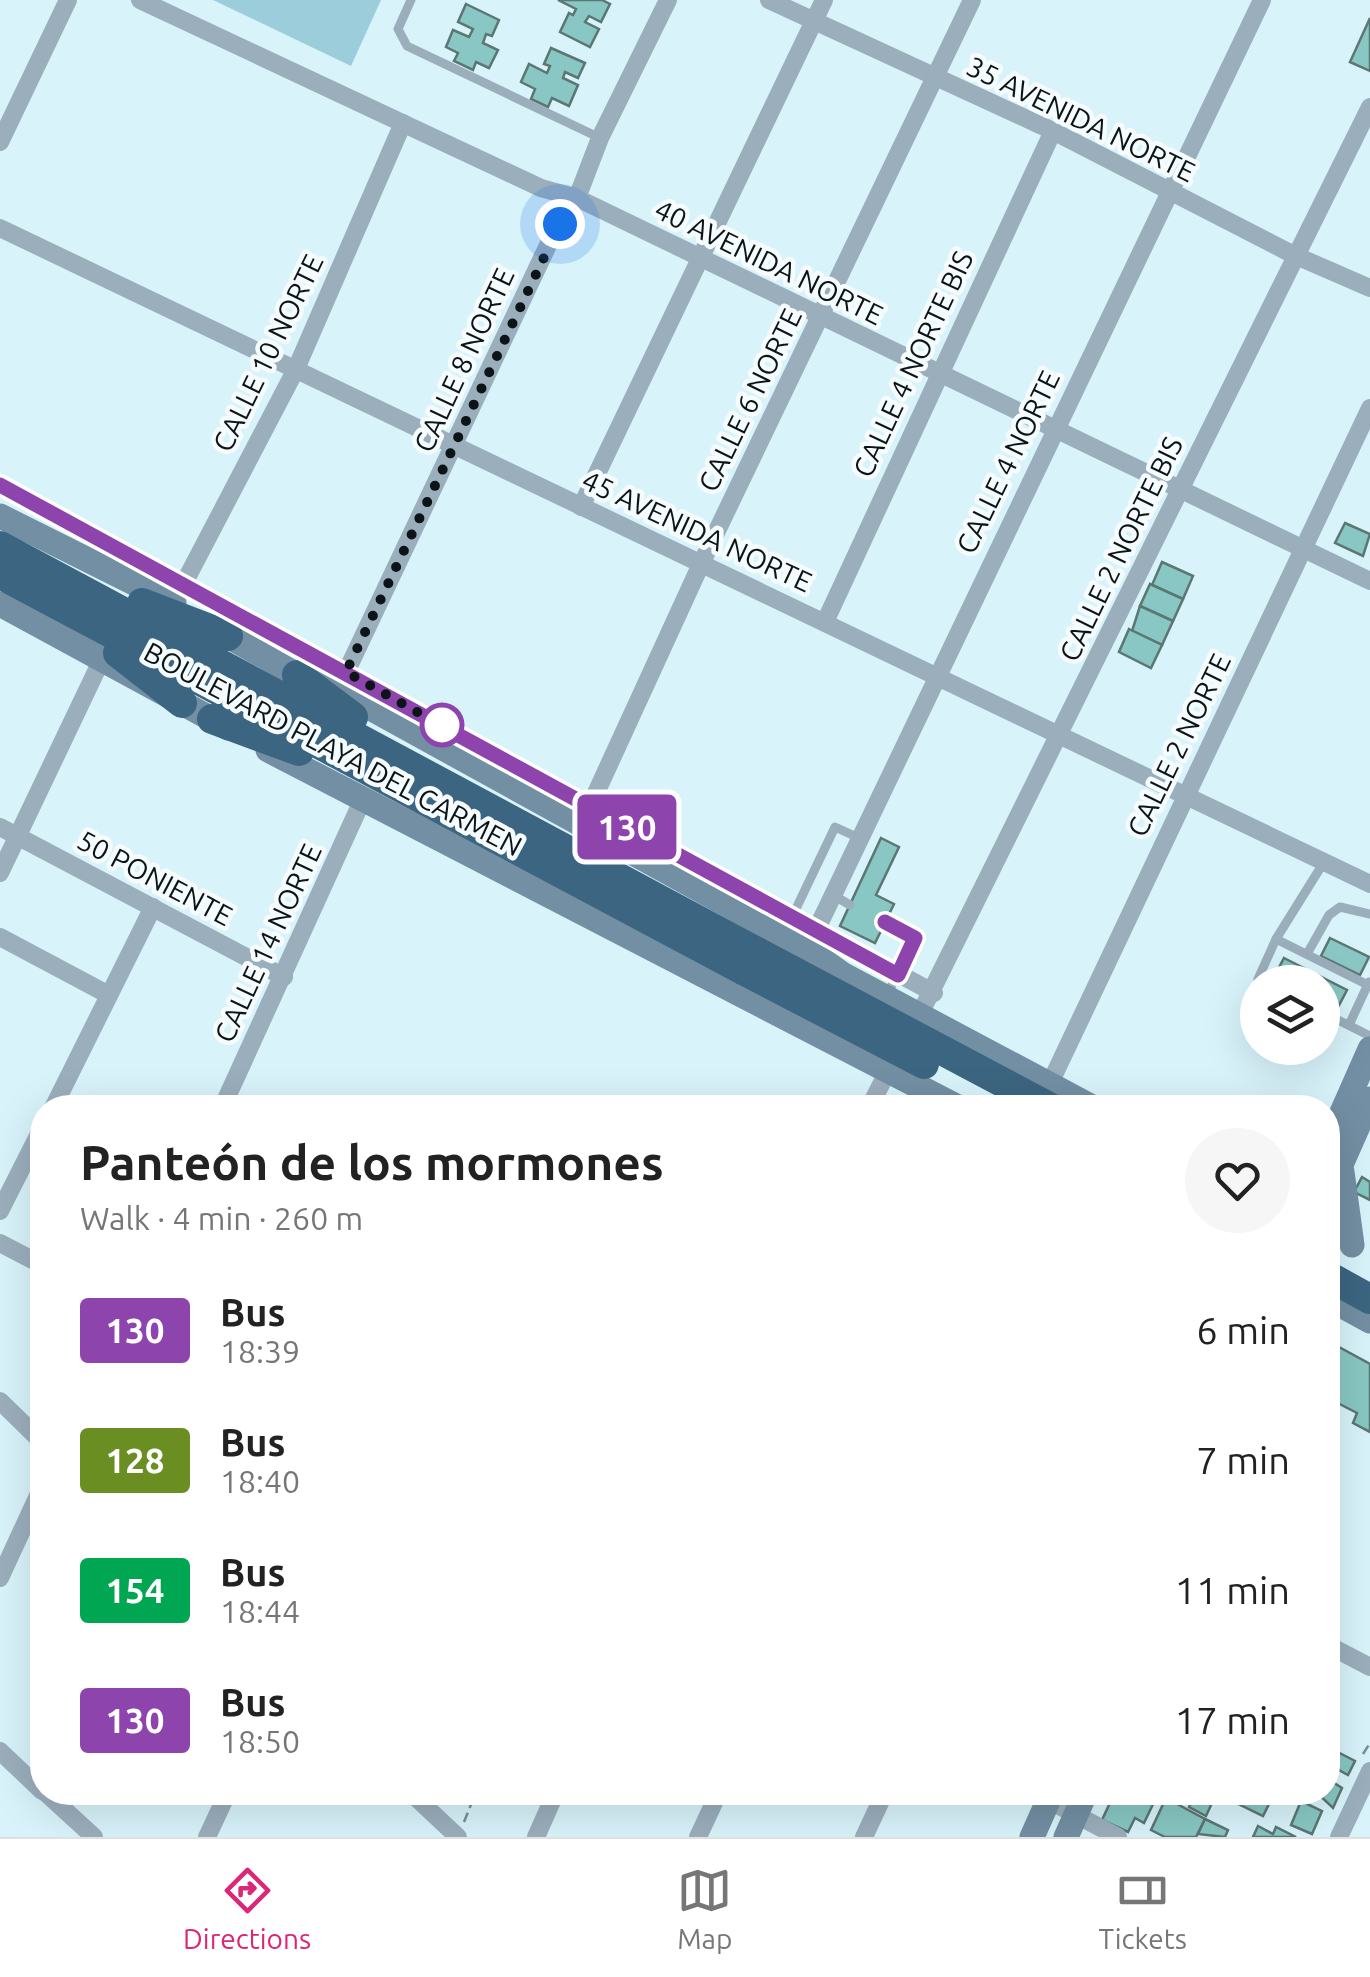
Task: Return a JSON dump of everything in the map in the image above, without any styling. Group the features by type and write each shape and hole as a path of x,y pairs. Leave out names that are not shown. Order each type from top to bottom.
{"highway":[{"path":"0,546 414,781"},
{"path":"0,574 414,781 766,942 1037,1095"},
{"path":"54,574 228,636"},
{"path":"57,605 182,703"},
{"path":"297,674 414,781"},
{"path":"212,720 414,781"},
{"path":"766,942 990,1095"},
{"path":"1350,1251 1370,1277"},
{"path":"1340,1283 1370,1299"}],"main road":[{"name":"BOULEVARD PLAYA DEL CARMEN","path":"0,516 179,592 228,636 297,674 341,681 585,816 766,942 812,940 842,974 892,985 927,1004 1040,1095"},
{"name":"BOULEVARD PLAYA DEL CARMEN","path":"0,604 362,801 934,1095"},
{"path":"670,874 706,868"},
{"path":"757,897 766,942"},
{"path":"1340,1138 1370,1049"},
{"path":"1340,1145 1370,1099"},
{"path":"1340,1187 1350,1251"},
{"path":"1340,1305 1370,1321"},
{"path":"1032,1837 1042,1805"}],"street":[{"path":"0,142 68,0"},
{"name":"40 AVENIDA NORTE","path":"140,0 540,188 577,198 1370,581"},
{"name":"CALLE 8 NORTE","path":"341,681 550,241 577,198 600,138 668,0"},
{"name":"35 AVENIDA NORTE","path":"769,0 1053,131 1294,256 1370,288"},
{"path":"580,507 702,261 824,0"},
{"name":"CALLE 6 NORTE","path":"585,816 700,564 972,0"},
{"name":"CALLE 4 NORTE","path":"812,940 1166,191 1262,0"},
{"name":"CALLE 2 NORTE BIS","path":"927,1004 1370,107"},
{"name":"CALLE 10 NORTE","path":"179,592 296,369 404,123"},
{"name":"CALLE 4 NORTE BIS","path":"825,622 1053,131"},
{"name":"45 AVENIDA NORTE","path":"0,228 825,622 1058,738 1370,884"},
{"name":"CALLE 2 NORTE","path":"1048,1095 1184,796 1370,408"},
{"path":"0,485 179,592 341,681"},
{"path":"0,873 102,659"},
{"name":"CALLE 14 NORTE","path":"228,1095 362,801"},
{"path":"585,816 706,868 757,897"},
{"name":"50 PONIENTE","path":"0,826 284,977"},
{"path":"60,1095 153,908"},
{"path":"0,936 110,995"},
{"path":"876,1095 927,1004"},
{"path":"0,1211 30,1152"},
{"path":"0,1243 30,1259"},
{"path":"0,1401 30,1430"},
{"path":"0,1578 30,1513"},
{"path":"1340,1652 1370,1668"},
{"path":"0,1751 30,1776"},
{"path":"1340,1837 1370,1771"},
{"path":"62,1805 94,1837"},
{"path":"207,1837 222,1805"},
{"path":"424,1805 458,1837"},
{"path":"536,1837 550,1805"},
{"path":"698,1837 713,1805"},
{"path":"864,1837 879,1805"},
{"path":"1076,1815 1118,1837"}],"lane":[{"path":"411,0 398,29 406,46 600,138"},
{"path":"766,942 835,827 860,839"},
{"path":"1265,965 1276,939 1325,860"},
{"path":"833,895 850,905"},
{"path":"1307,954 1328,915 1340,908 1370,914"},
{"path":"885,922 915,938 892,985"},
{"path":"1276,939 1369,983 1350,1026"},
{"path":"1340,1021 1370,1036"}],"path":[{"path":"458,1837 471,1805"}],"shaded area":[{"path":"213,0 381,0 351,66"}],"building":[{"path":"558,0 602,0 610,4 601,22 589,16 585,22 599,29 590,47 560,32 569,13 573,15 576,9"},
{"path":"466,4 499,20 492,36 486,34 483,43 498,50 489,68 476,62 473,70 454,61 458,53 446,47 453,30 469,37 473,29 458,22"},
{"path":"1370,18 1370,71 1350,62"},
{"path":"551,48 585,63 578,78 565,72 563,78 578,85 569,106 552,98 548,107 531,99 535,89 521,82 529,64 547,73 550,66 544,64"},
{"path":"1345,523 1370,534 1363,556 1335,543"},
{"path":"1162,562 1193,576 1183,599 1152,585"},
{"path":"1150,584 1183,599 1173,621 1140,606"},
{"path":"1140,606 1173,621 1162,645 1132,631"},
{"path":"1129,629 1162,645 1151,668 1119,652"},
{"path":"881,838 899,847 876,895 894,904 875,943 840,926"},
{"path":"1330,938 1369,957 1360,975 1321,956"},
{"path":"1362,1177 1370,1182 1370,1200 1354,1192"},
{"path":"1340,1348 1370,1364 1370,1432 1353,1423 1357,1413 1340,1404"},
{"path":"1340,1753 1355,1761 1348,1775 1340,1771"},
{"path":"1109,1805 1153,1805 1144,1823 1135,1818 1128,1832 1102,1820"},
{"path":"1163,1805 1179,1805 1205,1819 1196,1837 1165,1837 1151,1830"},
{"path":"1190,1805 1211,1805 1206,1816"},
{"path":"1240,1805 1268,1805 1263,1816"},
{"path":"1299,1805 1322,1811 1312,1834 1291,1825"},
{"path":"1205,1819 1228,1830 1225,1837 1198,1834"},
{"path":"1258,1826 1273,1834 1276,1827 1296,1837 1253,1837"}],"bus line":[{"name":"130","path":"0,485 186,583 898,975 915,938 885,922"}],"route":[{"path":"442,725 453,732 346,672 560,224"}]}
